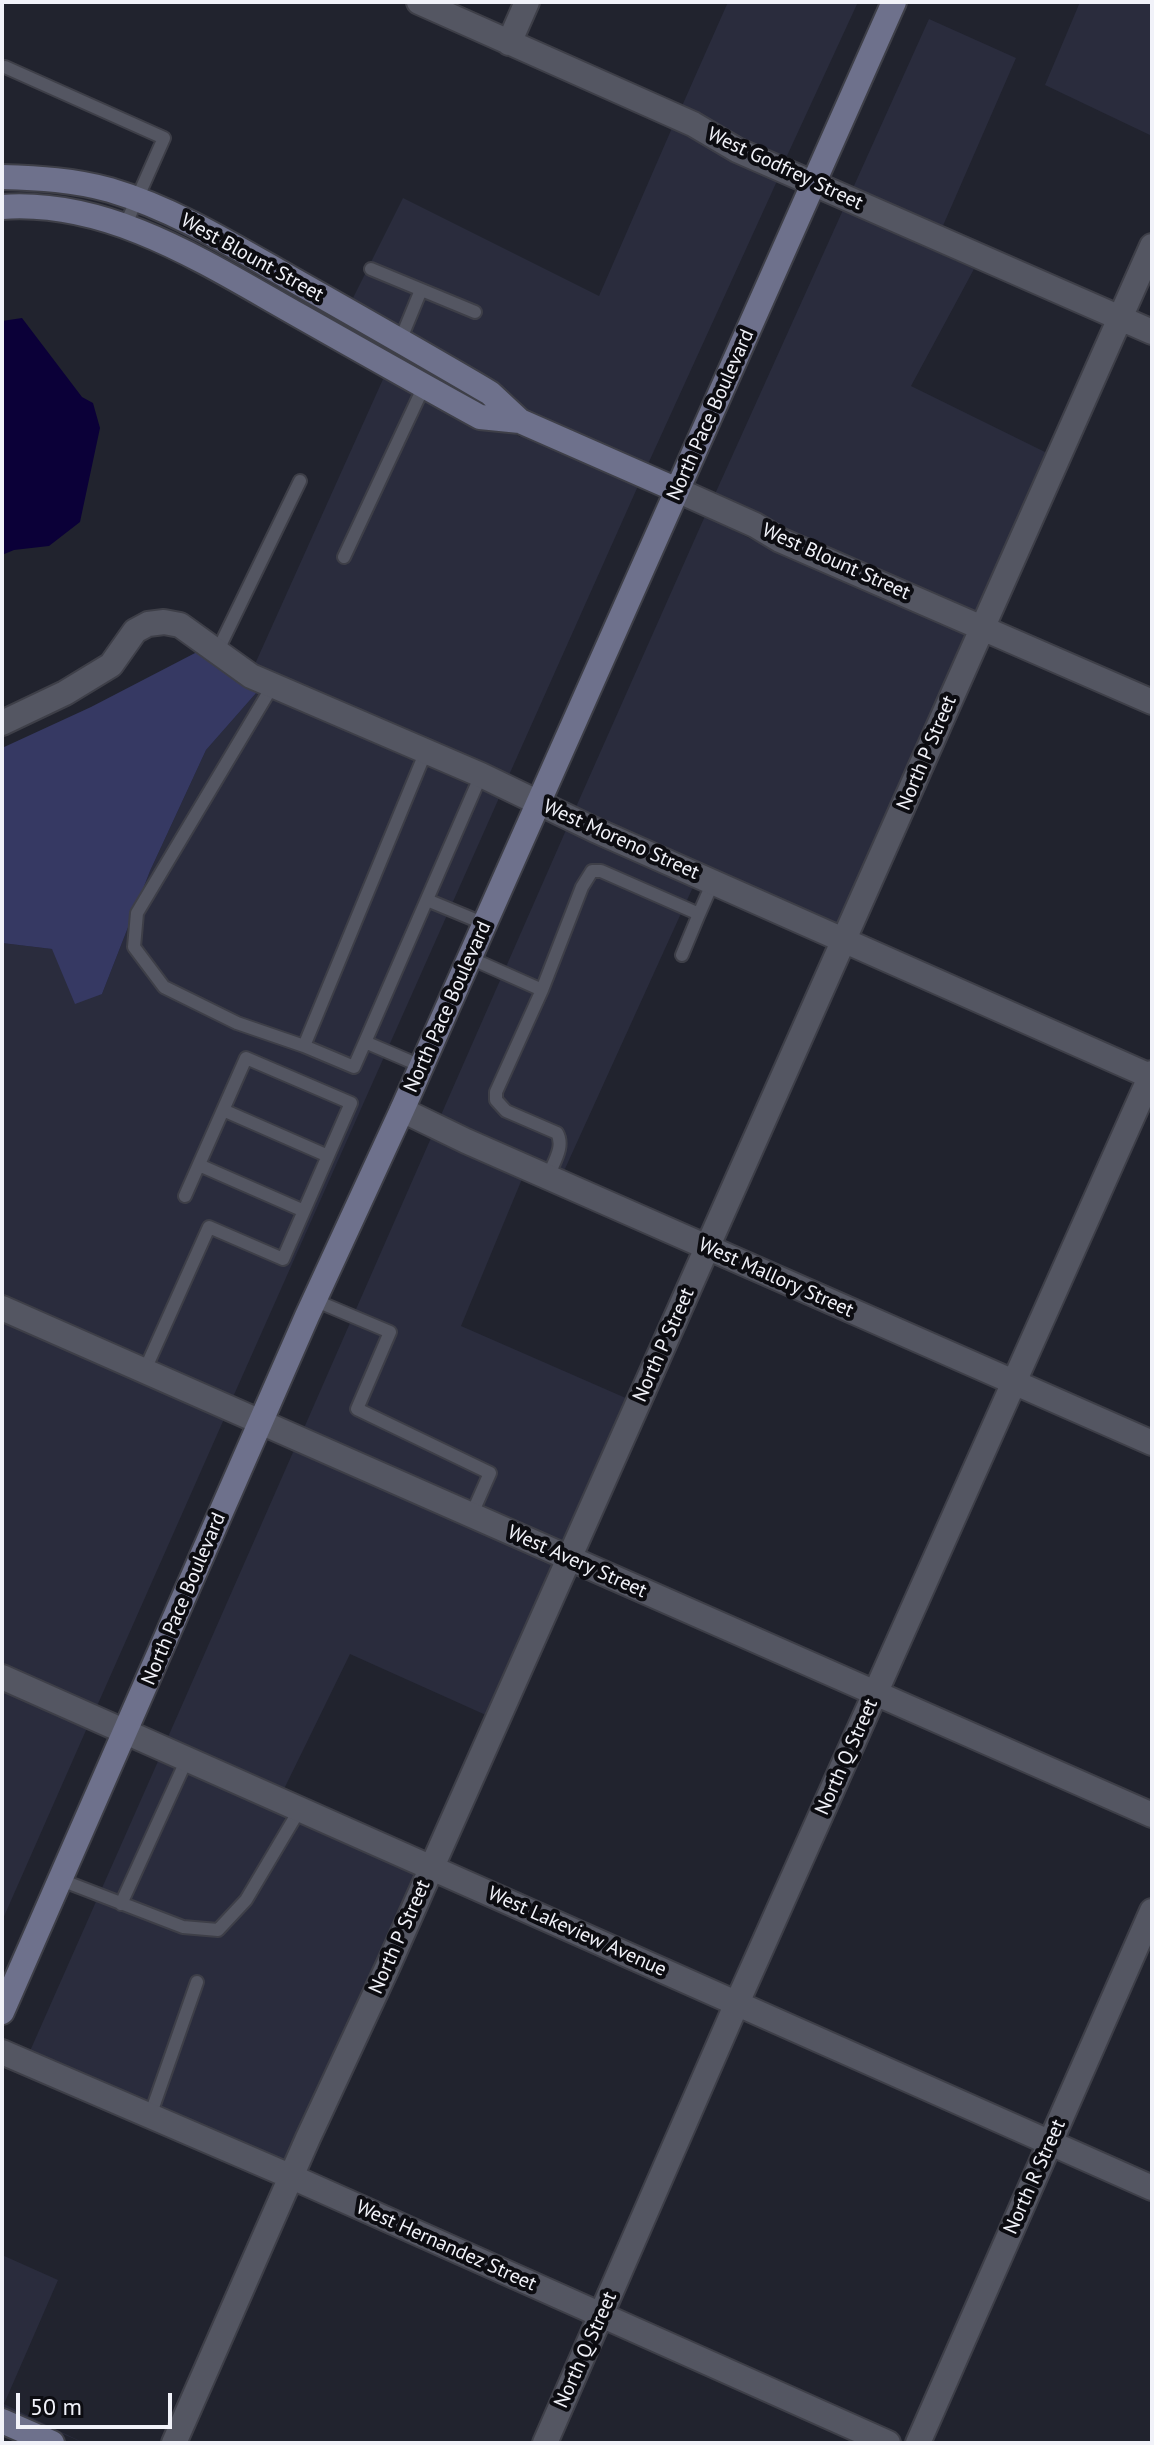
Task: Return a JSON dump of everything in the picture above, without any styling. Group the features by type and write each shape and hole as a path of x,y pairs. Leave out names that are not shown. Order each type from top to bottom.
{"main road":[{"name":"North Pace Boulevard","path":"2,2012 314,1300 470,958 813,184 889,4"},
{"name":"West Blount Street","path":"2,177 77,182 169,212 490,393 520,421"},
{"name":"West Blount Street","path":"2,207 39,207 112,221 147,234 480,417 520,421 677,490"},
{"path":"2,2421 52,2443"}],"street":[{"name":"West Godfrey Street","path":"419,2 693,124 737,150 1152,332"},
{"path":"509,43 527,2"},
{"name":"North P Street","path":"174,2443 1152,246"},
{"path":"240,283 254,258"},
{"name":"West Blount Street","path":"677,490 755,525 780,540 1152,702"},
{"name":"West Moreno Street","path":"2,723 65,693 111,665 135,631 148,624 164,622 186,628 251,676 481,775 713,882 1151,1076"},
{"name":"North Q Street","path":"545,2443 737,2003 1151,1076"},
{"name":"West Mallory Street","path":"402,1110 1152,1443"},
{"name":"West Avery Street","path":"2,1308 1152,1815"},
{"name":"West Lakeview Avenue","path":"2,1677 1152,2188"},
{"name":"North R Street","path":"918,2443 1152,1911"},
{"name":"West Hernandez Street","path":"2,2052 292,2177 888,2443"}],"lane":[{"path":"5,67 164,138 125,226"},
{"path":"371,269 475,312"},
{"path":"400,341 421,290"},
{"path":"344,557 424,386"},
{"path":"217,652 300,481"},
{"path":"273,685 137,913 134,947 164,987 237,1023 354,1067 481,775"},
{"path":"304,1046 426,751"},
{"path":"548,1177 560,1147 557,1133 506,1111 496,1100 496,1092 542,990 582,887 592,871 601,871 699,914"},
{"path":"682,955 713,882"},
{"path":"427,900 485,924"},
{"path":"470,958 542,990"},
{"path":"365,1042 421,1066"},
{"path":"144,1372 209,1227 283,1259 351,1103 246,1058 185,1196"},
{"path":"223,1110 328,1156"},
{"path":"199,1165 304,1211"},
{"path":"314,1300 390,1332 357,1409 490,1473 471,1516"},
{"path":"121,1904 187,1759"},
{"path":"61,1880 183,1927 218,1930 246,1900 300,1809"},
{"path":"150,2116 197,1982"}],"shaded area":[{"path":"728,2 858,2 786,158 742,139 682,106"},
{"path":"1080,2 1152,2 1152,136 1045,85"},
{"path":"929,19 1016,58 942,228 853,188"},
{"path":"672,128 732,161 777,181 648,464 525,409 496,382 352,300 403,198 599,296"},
{"path":"843,210 974,269 911,386 1047,453 976,611 785,529 715,494"},
{"path":"22,318 82,397 93,403 100,428 80,522 49,546 14,550 2,555 2,321"},
{"path":"384,377 474,428 522,435 638,486 509,775 255,664"},
{"path":"705,516 775,551 967,634 840,925 576,807"},
{"path":"197,652 257,692 206,750 150,871 102,994 75,1004 52,949 2,943 2,748 91,707"},
{"path":"257,692 499,798 233,1397 2,1295 2,943 52,949 102,994 150,871 206,750"},
{"path":"566,830 693,887 564,1171 441,1115"},
{"path":"431,1138 522,1179 461,1326 628,1399 564,1544 304,1428"},
{"path":"2,1321 224,1419 97,1706 2,1663"},
{"path":"294,1450 555,1566 488,1716 350,1654 284,1789 168,1737"},
{"path":"2,1690 87,1728 2,1921"},
{"path":"159,1759 417,1874 287,2162 30,2051"},
{"path":"2,2255 58,2280 4,2404 84,2443 2,2408"}]}
